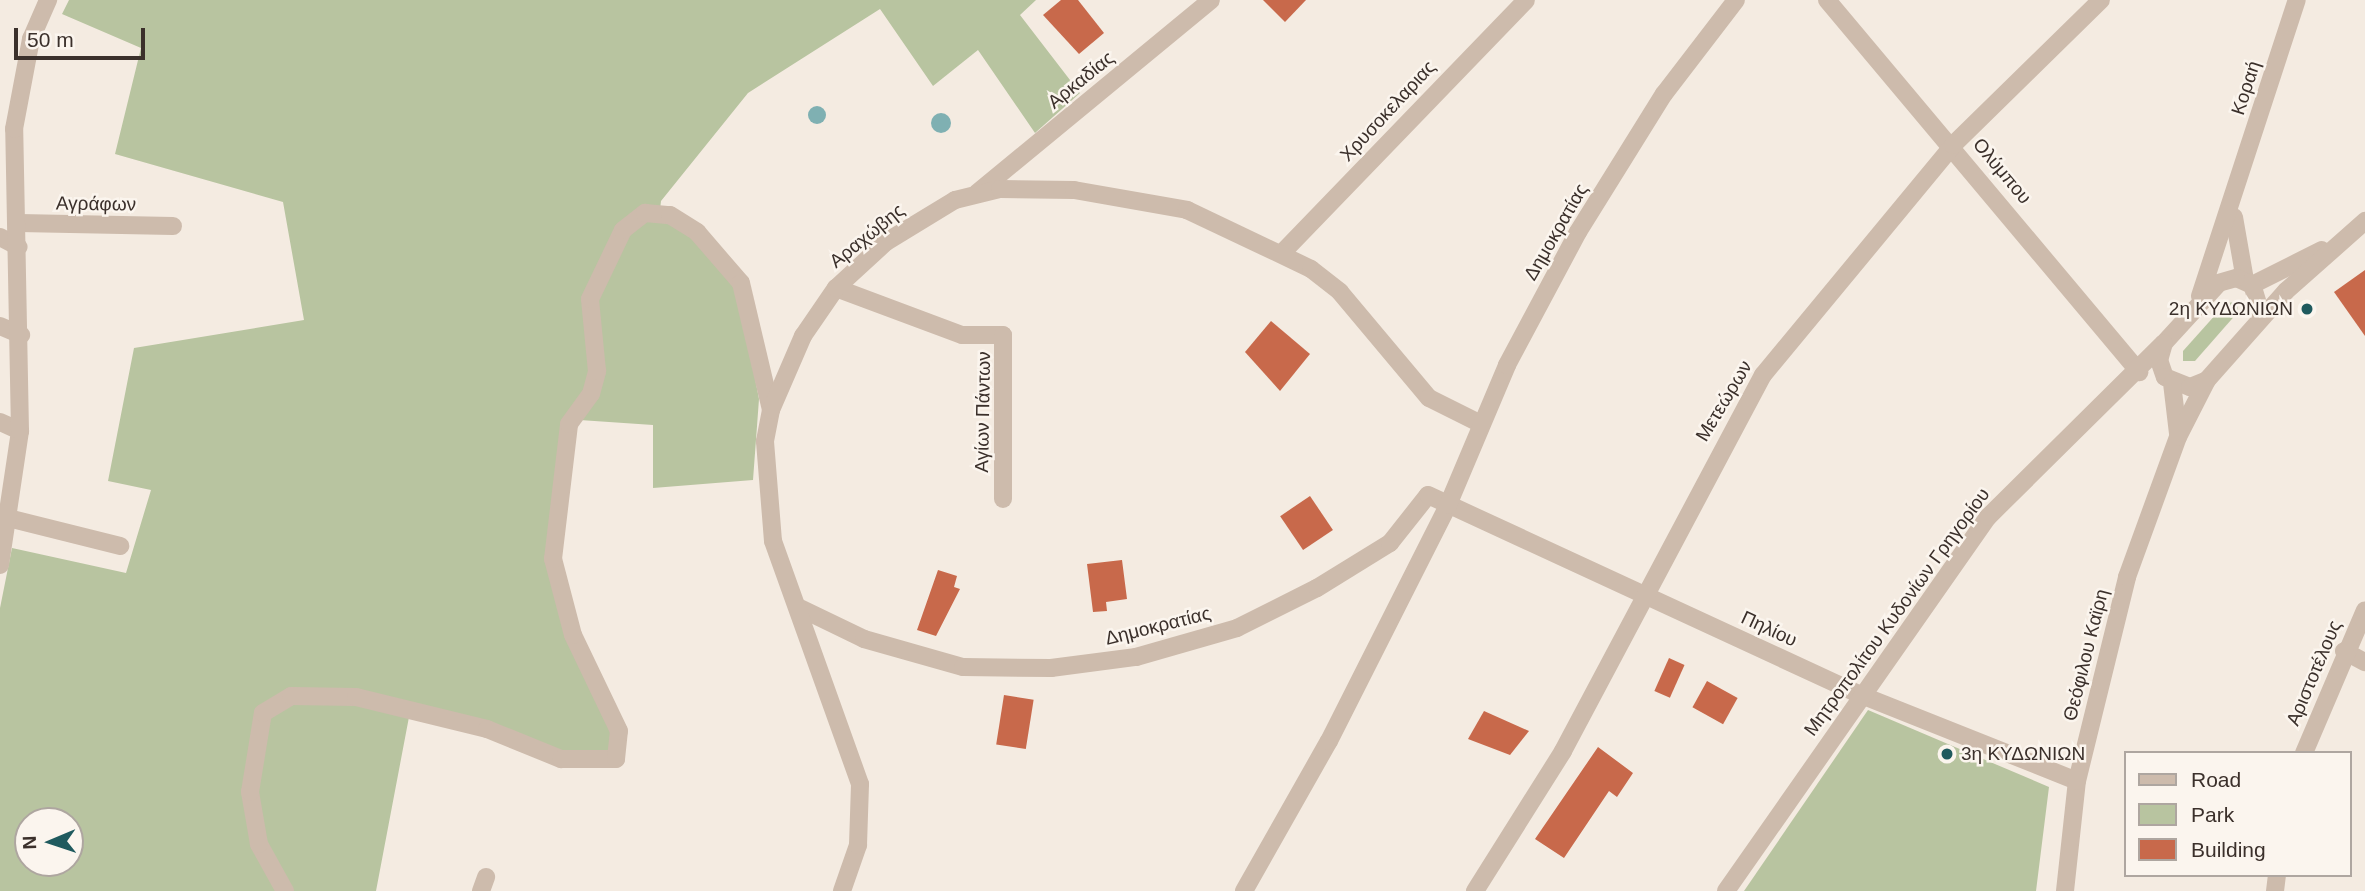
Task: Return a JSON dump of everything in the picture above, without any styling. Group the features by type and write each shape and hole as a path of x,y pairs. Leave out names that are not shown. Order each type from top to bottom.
{"street":[{"path":"0,565 4,518 20,431 19,223 7,125 27,51 48,0"},
{"name":"Αρκαδίας","path":"977,192 1211,0"},
{"name":"Χρυσοκελαριας","path":"1282,253 1526,0"},
{"name":"Δημοκρατίας","path":"1244,891 1323,753 1448,505 1479,423 1578,232 1664,94 1736,0"},
{"name":"Ολύμπου","path":"1827,0 1953,145 2135,377"},
{"name":"Μετεώρων","path":"1475,891 1563,751 1763,375 1953,145 2101,0"},
{"name":"Κοραή","path":"2195,308 2237,189 2297,0"},
{"name":"Αραχώβης","path":"842,891 858,845 860,784 769,523 764,470 771,410 803,336 835,288 914,223 977,192 1051,188 1150,202 1217,221 1282,253 1340,292 1429,397 1479,423"},
{"name":"Κοραή","path":"2237,189 2235,245 2262,317"},
{"path":"285,891 259,844 250,792 263,713 291,696 356,696 487,729 561,759 616,759 619,731 573,635 552,559 569,424 591,394 597,371 590,299 623,230 645,213 670,215 697,232 741,283 771,410"},
{"path":"2262,317 2338,242 2365,221"},
{"name":"Αγράφων","path":"19,223 173,226"},
{"path":"0,237 19,247"},
{"path":"2248,283 2338,242"},
{"name":"Μητροπολίτου Κυδονίων Γρηγορίου","path":"1726,891 1861,695 2012,489 2135,377 2219,283 2248,283"},
{"name":"Αγίων Πάντων","path":"835,288 962,335 1003,335 1003,499"},
{"name":"Θεόφιλου Καϊρη","path":"2065,891 2077,781 2127,577 2178,437 2207,380 2262,317"},
{"path":"0,326 21,335"},
{"name":"Θεόφιλου Καϊρη","path":"2164,343 2159,360 2169,380 2178,437"},
{"path":"2135,377 2169,380 2190,387 2207,380"},
{"path":"0,422 20,431"},
{"name":"Δημοκρατίας","path":"800,608 864,639 964,667 1051,668 1136,657 1237,628 1390,543 1428,495 1448,505"},
{"name":"Πηλίου","path":"1448,505 1861,695 2077,781"},
{"path":"4,518 120,547"},
{"name":"Αριστοτέλους","path":"2305,751 2344,652 2365,610"},
{"path":"2344,652 2365,662"}],"green space":[{"path":"69,0 1036,0 1020,15 1080,93 1035,133 978,50 933,86 880,9 748,93 661,201 659,219 689,233 738,288 759,399 753,480 653,488 653,425 565,419 548,558 617,741 601,760 409,717 376,891 0,891 0,608 12,548 126,573 151,490 108,481 134,348 304,320 283,202 115,154 141,48 62,14"},
{"path":"2237,302 2238,312 2195,361 2183,361 2183,351 2226,303"},
{"path":"1868,710 2049,787 2036,891 1744,891"}],"water":[{"path":"817,106 823,109 826,115 823,121 817,124 811,121 808,115 811,109"},
{"path":"941,113 948,116 951,123 948,130 941,133 934,130 931,123 934,116"}],"building":[{"path":"1061,0 1078,0 1104,33 1079,54 1043,15"},
{"path":"1263,0 1306,0 1285,22"},
{"path":"2365,270 2365,336 2334,292"},
{"path":"1271,321 1310,354 1280,391 1245,352"},
{"path":"1310,496 1333,530 1303,550 1280,516"},
{"path":"1122,560 1127,599 1106,602 1107,611 1093,612 1087,564"},
{"path":"938,570 957,576 954,587 960,589 936,636 917,630"},
{"path":"1669,658 1685,665 1670,698 1654,691"},
{"path":"1707,681 1738,698 1723,724 1692,707"},
{"path":"1004,695 1034,700 1026,749 996,744"},
{"path":"1484,711 1529,731 1510,755 1468,739"},
{"path":"1598,747 1633,773 1617,797 1609,791 1564,858 1535,839"}],"place":[{"name":"2η ΚΥΔΩΝΙΩΝ","path":"2307,309"},
{"name":"3η ΚΥΔΩΝΙΩΝ","path":"1947,754"}]}
